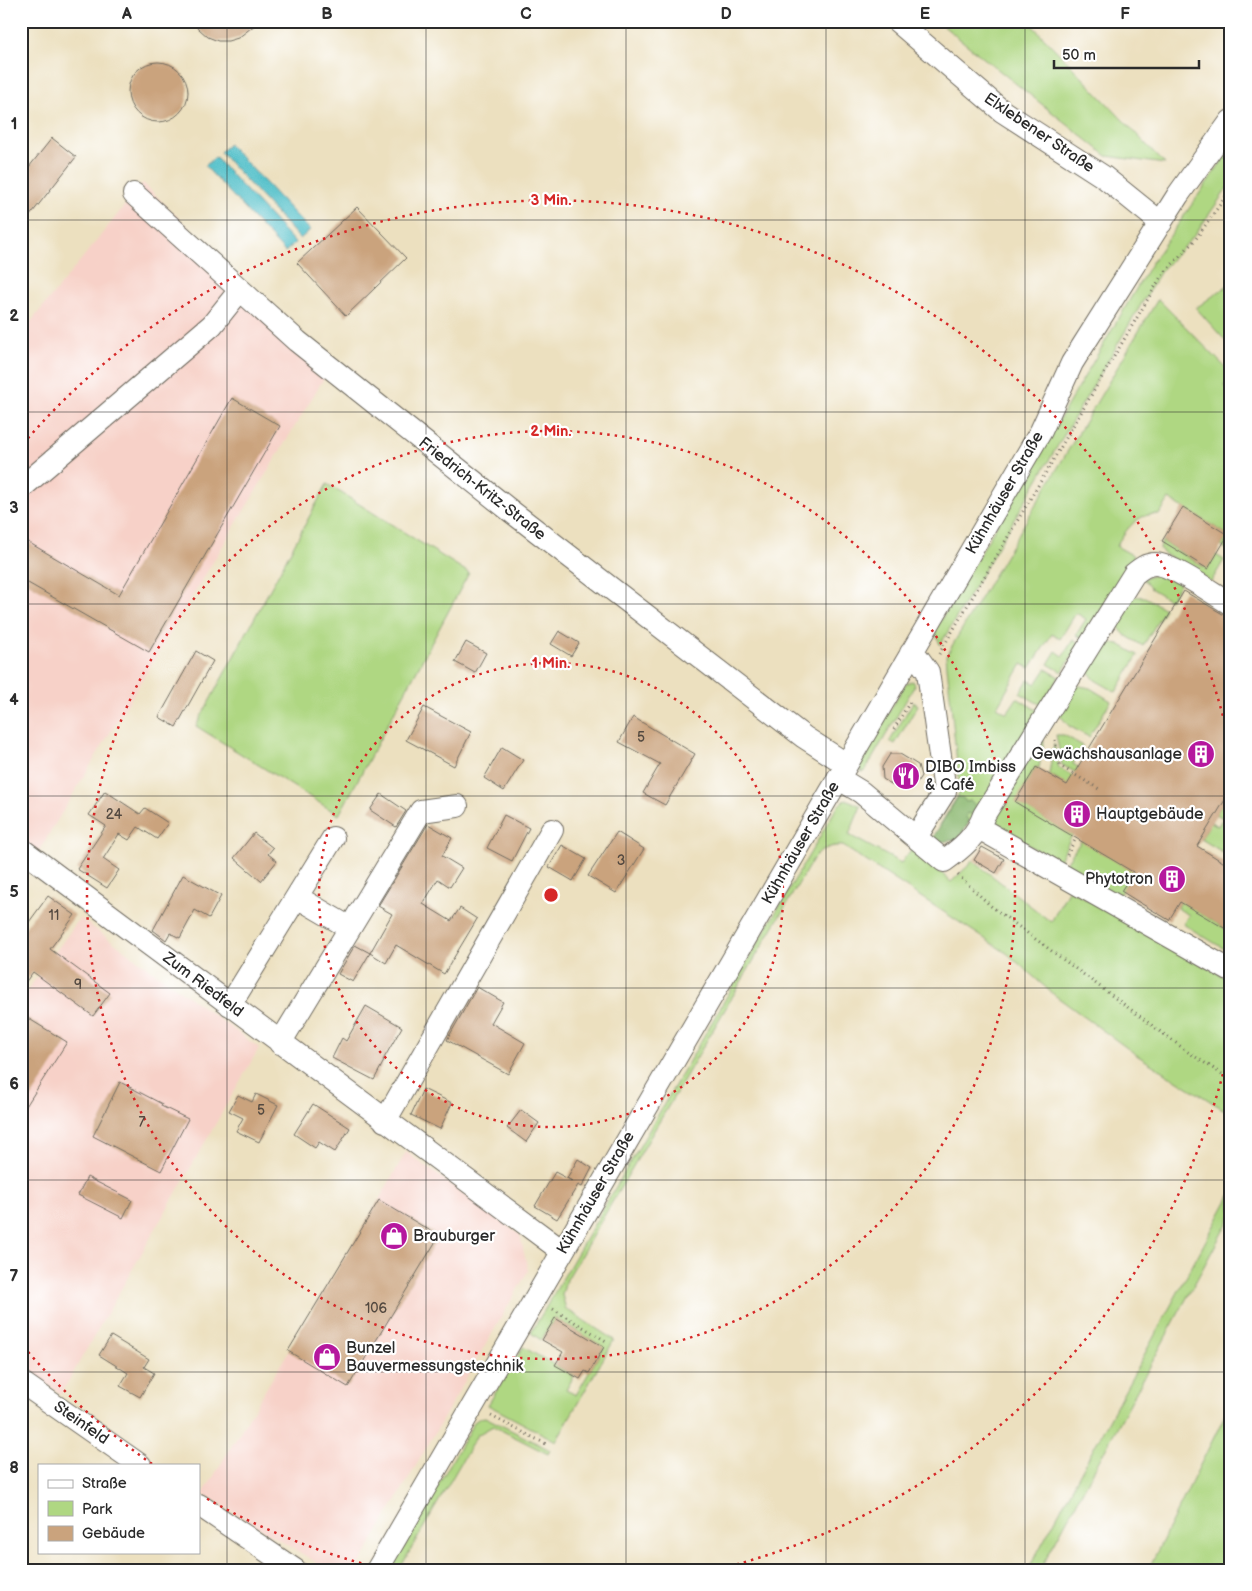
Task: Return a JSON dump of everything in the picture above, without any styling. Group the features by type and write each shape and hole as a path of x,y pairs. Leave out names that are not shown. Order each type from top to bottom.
{"street":[{"name":"Elxlebener Straße","path":"897,21 1002,111 1104,178 1161,222"},
{"name":"Kühnhäuser Straße","path":"377,1570 791,863 842,771 1041,431 1072,363 1178,194 1231,121"},
{"name":"Friedrich-Kritz-Straße","path":"134,194 296,341 512,512 804,737 842,771 861,792 944,861"},
{"path":"21,488 212,325 240,290"},
{"path":"944,861 968,842 979,828 989,807 1134,574 1147,565 1167,566 1231,604"},
{"path":"911,653 918,658 928,672 945,791 916,837"},
{"path":"280,1043 421,811 457,806"},
{"path":"979,828 1231,971"},
{"path":"385,1120 552,830"},
{"path":"230,1005 333,838"},
{"name":"Zum Riedfeld","path":"21,849 562,1252"},
{"path":"297,897 350,928"},
{"name":"Steinfeld","path":"21,1382 139,1464"},
{"path":"200,1506 295,1570"}],"path":[{"path":"893,731 1162,275 1195,240 1231,190"},
{"path":"1055,737 1060,766 1099,789"},
{"path":"1070,848 1076,838"},
{"path":"944,861 991,906 1188,1052 1231,1080"},
{"path":"535,1298 606,1341"},
{"path":"490,1415 548,1445"}],"shaded area":[{"path":"143,183 330,368 34,859 21,848 21,334"},
{"path":"80,918 259,1048 61,1394 21,1366 21,999"},
{"path":"406,1152 520,1235 528,1271 356,1570 329,1570 203,1494"}],"green space":[{"path":"937,21 1028,21 1165,164 1107,156"},
{"path":"1231,148 1231,183 1194,236 1161,271 940,645 935,630 1152,262"},
{"path":"1231,283 1231,347 1196,308"},
{"path":"1158,299 1231,373 1231,379 1224,385 1231,393 1231,552 1221,546 1228,535 1169,499 1159,515 1145,516 1128,528 1116,546 1134,556 1083,639 1076,635 1086,619 1076,613 1060,639 1052,634 1030,668 1022,664 997,707 1007,713 1017,698 1038,711 960,837 940,825 960,792 946,656"},
{"path":"327,484 469,573 339,815 196,726"},
{"path":"1162,541 1207,569 1216,555 1224,560 1211,582 1163,553 1160,548"},
{"path":"1157,574 1180,584 1170,600 1150,588 1143,579"},
{"path":"1130,596 1145,597 1165,609 1143,646 1125,635 1114,622"},
{"path":"1073,640 1080,644 1062,672 1048,664 1056,651 1063,656"},
{"path":"1102,642 1119,644 1138,655 1116,692 1095,680 1086,668"},
{"path":"1046,669 1059,677 1041,705 1020,693 1028,680 1036,684"},
{"path":"913,681 915,685 865,771 861,772 858,765 906,683"},
{"path":"1075,685 1090,688 1111,701 1089,737 1069,726 1058,713"},
{"path":"913,702 918,705 895,744 890,741"},
{"path":"1056,735 1064,735 1083,746 1073,764 1164,818 1062,765"},
{"path":"1039,741 1044,741 1039,768 1036,767 1016,802 1072,835 1060,860 1056,861 994,825 992,822"},
{"path":"1054,743 1059,768 1098,790 1092,800 1049,774"},
{"path":"1231,790 1231,857 1201,839 1211,822 1218,826 1223,818 1216,814"},
{"path":"958,797 963,798 966,802 971,801 978,808 974,815 967,813 966,817 969,822 958,840 936,842 932,839"},
{"path":"848,800 861,806 849,835 901,863 913,847 951,882 972,860 1051,922 1069,889 1231,981 1231,1114 1138,1056 1053,994 1008,954 843,846 826,848 813,859 566,1281 562,1295 566,1309 614,1340 556,1441 488,1405 523,1347 574,1376 566,1390 576,1395 604,1347 555,1318 541,1340 531,1333 837,807 843,801"},
{"path":"1160,828 1118,897 1067,867 1066,863 1081,841"},
{"path":"1180,901 1231,932 1231,953 1183,924 1189,915 1177,908"},
{"path":"1231,1194 1231,1216 1040,1570 1028,1570"},
{"path":"1231,1403 1231,1570 1148,1570"},
{"path":"485,1417 550,1450 548,1454 493,1426 477,1435 399,1570 390,1570 474,1422"}],"water":[{"path":"229,144 310,230 300,239 220,152"},
{"path":"215,157 295,243 285,252 205,166"}],"building":[{"path":"190,21 260,21 238,38 218,41 208,37"},
{"path":"152,62 164,62 175,67 183,75 188,86 186,104 175,117 164,122 152,122 141,117 133,109 128,98 128,86 133,75 141,67"},
{"path":"52,138 76,157 21,227 21,177"},
{"path":"357,207 406,258 346,316 297,263"},
{"path":"232,398 280,426 149,652 21,579 21,538 119,595"},
{"path":"1183,507 1228,535 1208,569 1162,541"},
{"path":"1184,591 1231,619 1231,790 1197,846 1231,867 1231,932 1180,902 1169,920 1137,901 1121,891 1133,872 1015,802 1036,767 1067,785"},
{"path":"559,631 579,643 571,656 551,644"},
{"path":"466,642 486,653 475,673 455,662"},
{"path":"196,651 213,661 176,727 159,717"},
{"path":"424,707 471,732 454,766 406,740"},
{"path":"633,717 695,754 665,805 643,793 660,764 619,742"},
{"path":"502,747 523,760 504,791 484,778"},
{"path":"890,754 900,754 918,765 921,776 914,787 901,790 883,779 882,767"},
{"path":"105,791 140,814 145,808 168,823 157,839 138,827 129,840 119,834 103,859 119,870 107,888 77,869 106,826 89,815"},
{"path":"381,794 406,811 396,827 370,810"},
{"path":"504,815 529,828 512,861 487,848"},
{"path":"428,824 452,838 442,856 462,868 450,887 438,879 423,904 451,921 460,908 477,919 444,974 396,945 386,963 370,953 392,914 378,906"},
{"path":"617,832 644,849 616,893 588,876"},
{"path":"254,833 273,848 268,854 277,861 261,881 234,858"},
{"path":"562,845 586,859 573,881 549,867"},
{"path":"982,847 1004,859 996,873 974,860"},
{"path":"183,875 221,896 209,918 195,910 180,938 170,933 166,940 153,930"},
{"path":"48,896 75,915 50,949 110,993 93,1016 33,972 21,988 21,933"},
{"path":"355,945 370,953 353,982 338,974"},
{"path":"477,987 503,1002 491,1023 525,1043 508,1074 447,1040"},
{"path":"366,1006 402,1027 374,1080 332,1058 342,1038 346,1041"},
{"path":"21,1014 67,1042 21,1114"},
{"path":"120,1082 188,1119 161,1171 93,1136"},
{"path":"423,1089 452,1103 440,1129 411,1115"},
{"path":"256,1094 278,1105 259,1142 236,1131 243,1118 229,1111 238,1095 252,1102"},
{"path":"313,1104 350,1128 335,1152 319,1142 315,1148 294,1134"},
{"path":"521,1110 539,1123 526,1142 507,1128"},
{"path":"578,1159 592,1168 582,1187 578,1185 557,1219 535,1206 555,1172 572,1181 567,1178"},
{"path":"87,1177 132,1200 123,1218 78,1195"},
{"path":"379,1200 439,1236 348,1387 288,1351"},
{"path":"555,1318 604,1347 589,1373 585,1371 580,1379 555,1365 563,1352 542,1340"},
{"path":"111,1336 149,1359 144,1367 154,1373 140,1397 120,1386 128,1373 99,1355"}],"place":[{"name":"Gewächshausanlage","path":"1201,754"},
{"name":"DIBO Imbiss & Café","path":"906,776"},
{"name":"Hauptgebäude","path":"1077,814"},
{"name":"Phytotron","path":"1172,879"},
{"name":"Brauburger","path":"394,1236"},
{"name":"Bunzel Bauvermessungstechnik","path":"327,1357"}]}
